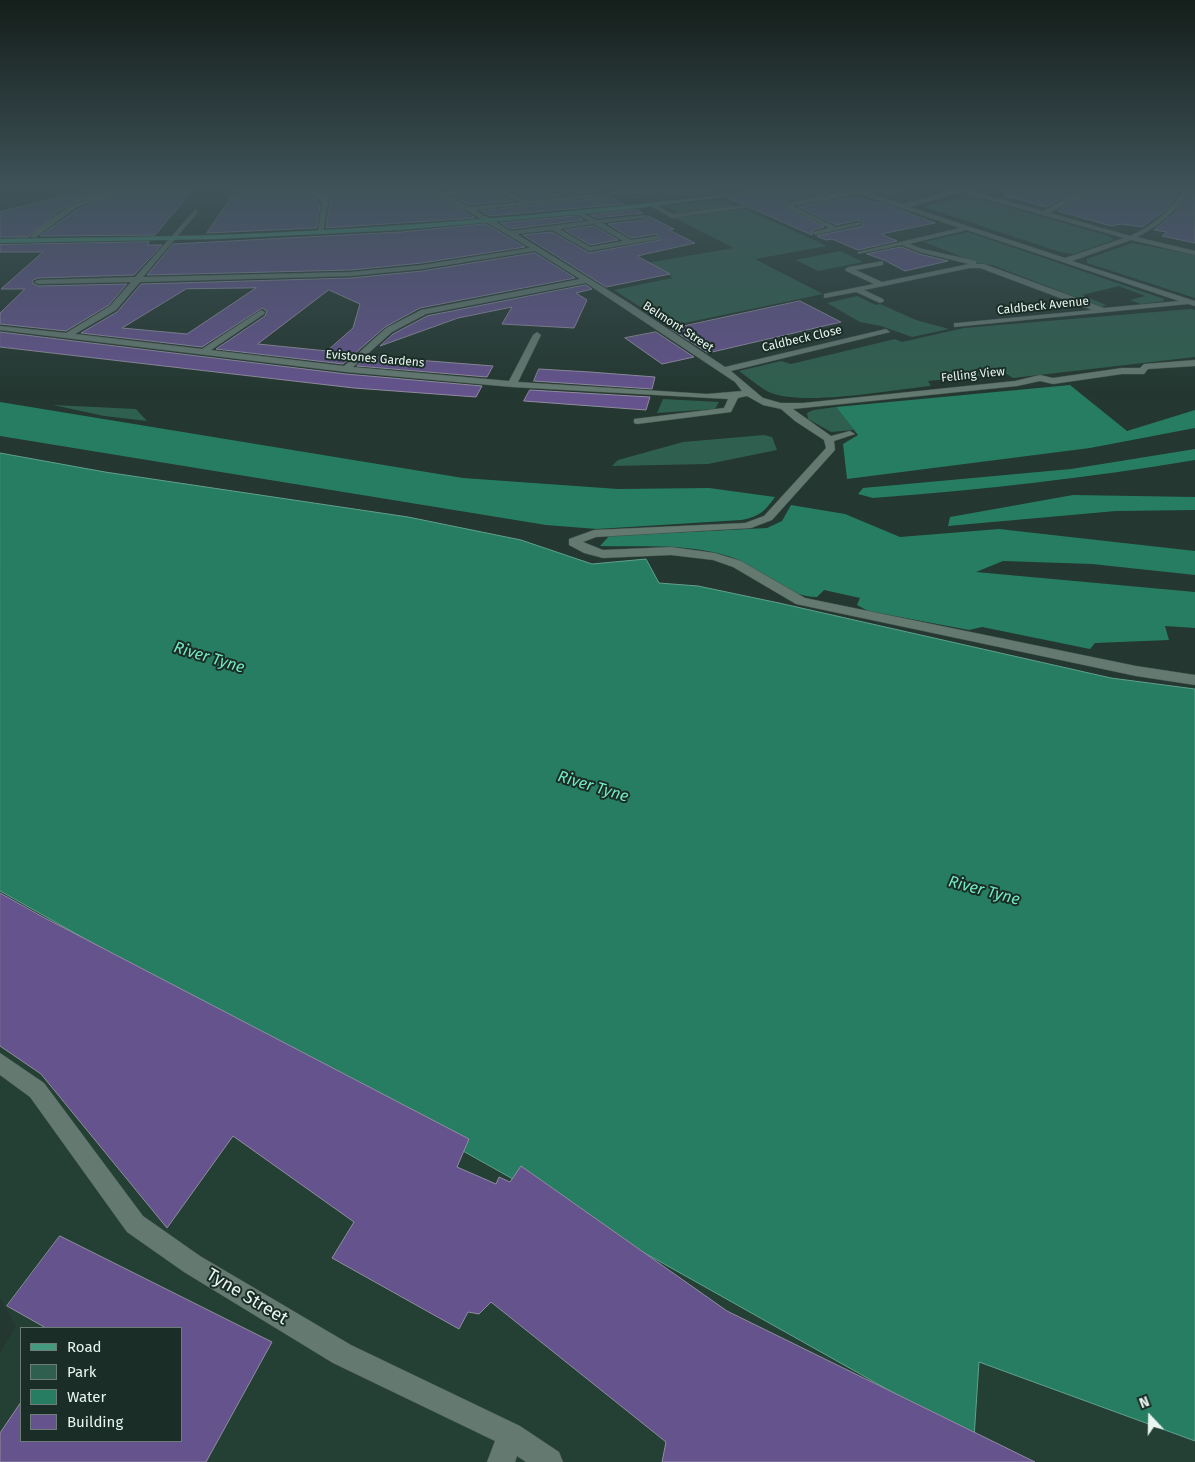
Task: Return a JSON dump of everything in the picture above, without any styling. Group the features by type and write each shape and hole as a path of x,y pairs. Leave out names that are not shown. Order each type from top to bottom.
{"street":[{"path":"66,336 114,308 156,258"},
{"path":"38,282 373,273 482,258"},
{"name":"Belmont Street","path":"551,258 724,370 738,380 749,394"},
{"path":"950,258 981,266 1103,311"},
{"path":"973,258 981,266"},
{"path":"1062,258 1193,303"},
{"path":"1067,260 1072,258"},
{"path":"880,263 849,270 882,285"},
{"path":"828,296 970,266 981,266"},
{"path":"346,369 393,322 446,307 586,280"},
{"path":"857,290 880,301"},
{"path":"1124,302 1138,308"},
{"name":"Caldbeck Avenue","path":"957,325 1193,303"},
{"path":"412,308 421,305 446,307"},
{"path":"202,354 261,312"},
{"name":"Evistones Gardens","path":"0,328 202,354 512,384 707,397 749,394"},
{"name":"Caldbeck Close","path":"724,370 886,332"},
{"path":"512,384 537,335"},
{"name":"Felling View","path":"749,394 768,403 786,407 1017,383 1040,378 1053,381 1076,376 1122,371 1144,371 1144,366 1195,363"},
{"path":"637,421 728,410 734,396"},
{"path":"786,407 798,419 829,439 831,448 763,522 747,526 594,534 573,542 588,550 603,554 671,551 715,557 737,564 801,601 1136,670 1195,680"},
{"path":"829,439 850,434"},
{"name":"Tyne Street","path":"0,1063 37,1090 135,1224 192,1264 342,1354 511,1435 549,1462"},
{"path":"501,1462 511,1435"}],"shaded area":[{"path":"1070,385 1127,431 1195,410 1195,428 1090,448 847,479 843,444 858,435 836,407"},
{"path":"0,402 463,478 618,489 709,488 775,497 761,513 741,520 597,529 546,525 0,436"},
{"path":"1195,449 1195,460 1075,478 873,498 858,494 863,488 1071,469"},
{"path":"1073,495 1195,497 1195,510 1116,511 948,526 950,517"},
{"path":"791,505 845,514 900,537 999,529 1195,551 1195,575 1092,564 1003,561 976,572 1195,592 1195,628 1165,626 1169,640 1095,643 1090,649 982,627 969,630 868,611 857,605 860,598 824,590 817,597 805,596 783,587 742,562 716,553 683,548 600,546 609,536 767,528 782,521"},
{"path":"0,893 973,1437 979,1361 1195,1441 1195,1462 0,1462 0,1352 16,1326 0,1298"}],"green space":[{"path":"674,258 759,258 755,259 823,294 670,326 614,290 672,278 661,269 638,271 630,266"},
{"path":"805,258 855,258 863,262 818,271 796,260"},
{"path":"965,258 1045,258 1164,299 1164,301 1141,304 1130,300 1145,296 1119,286 1082,295 1106,305 1102,307 992,265 977,263"},
{"path":"1195,258 1195,298 1087,263 1087,259"},
{"path":"857,296 916,320 949,329 912,337 881,326 860,322 827,303"},
{"path":"1195,310 1195,357 1013,378 1005,373 928,381 931,386 826,398 786,397 771,393 739,371 781,361 791,364 895,339 902,342 964,328"},
{"path":"663,399 719,402 715,409 657,413"},
{"path":"53,405 136,409 147,421 104,416"},
{"path":"836,407 854,430 831,432 808,419 807,413 813,410"},
{"path":"764,435 772,437 777,450 708,464 612,466 618,460 683,442"}],"water":[{"name":"River Tyne","path":"0,453 105,472 408,517 521,540 592,564 646,559 659,583 698,586 779,603 1111,678 1195,689 1195,1441 979,1362 974,1438 0,891"}],"building":[{"path":"36,258 150,258 134,275 38,278 33,280 32,283 38,286 127,284 109,305 66,331 0,324 0,313 25,289 1,289"},
{"path":"161,258 453,258 351,270 147,275"},
{"path":"502,258 543,258 575,278 420,308 385,327 343,364 216,349 265,316 267,311 262,308 202,347 81,333 117,312 141,284 351,278 422,271","holes":["256,288 187,334 122,328 186,289","329,290 360,304 353,328 327,351 258,344"]},
{"path":"560,258 641,258 670,274 606,287"},
{"path":"879,258 937,258 948,261 905,271"},
{"path":"586,285 592,289 576,293 587,300 574,328 502,324 512,307 458,318 380,346 393,334 427,316"},
{"path":"800,301 841,322 708,353 671,329"},
{"path":"0,332 346,374 482,386 476,397 354,388 0,347"},
{"path":"656,332 694,357 662,364 625,338"},
{"path":"368,356 493,366 487,377 357,366"},
{"path":"539,369 655,377 652,389 534,381"},
{"path":"530,390 650,397 646,410 524,401"},
{"path":"0,893 469,1139 457,1167 496,1184 499,1177 510,1182 521,1166 727,1311 1035,1462 662,1462 666,1442 491,1302 479,1314 468,1312 459,1329 332,1258 354,1222 233,1136 167,1228 41,1074 0,1046"},
{"path":"60,1236 272,1342 206,1462 0,1462 0,1433 20,1403 20,1442 182,1442 182,1327 44,1327 7,1306"}]}
